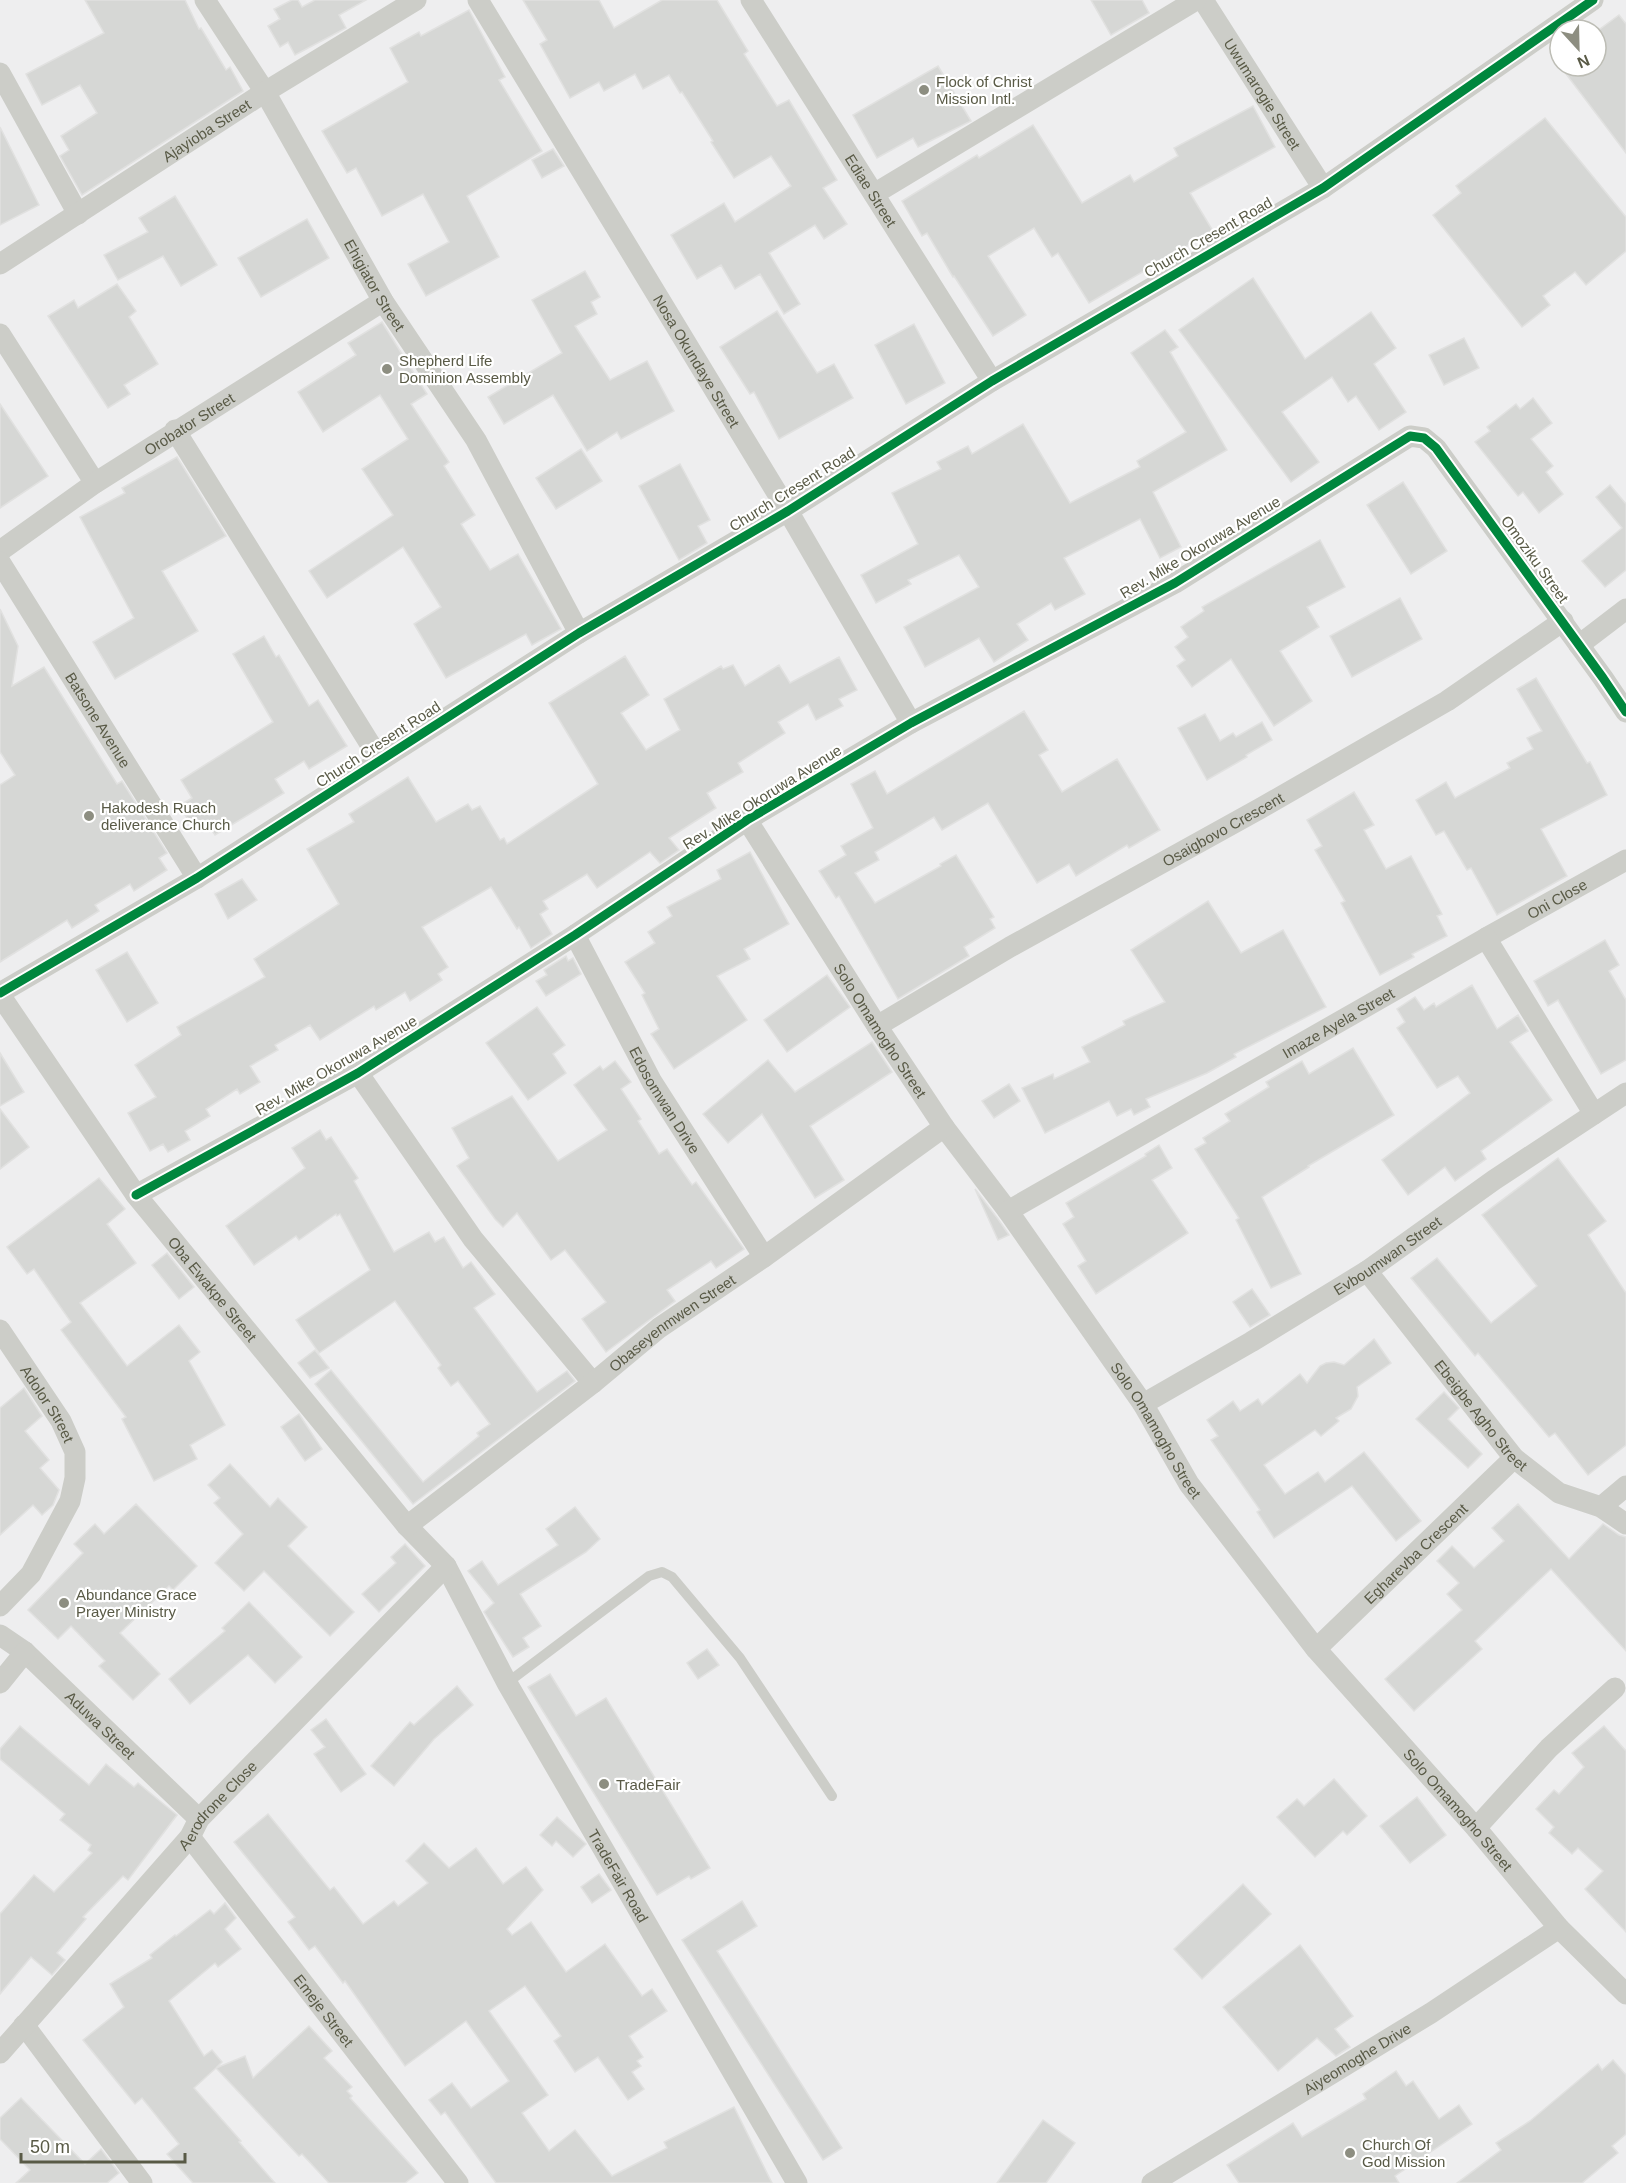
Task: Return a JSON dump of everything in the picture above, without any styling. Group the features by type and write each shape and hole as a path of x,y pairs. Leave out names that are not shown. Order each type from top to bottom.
{"street":[{"name":"Ehigiator Street","path":"205,0 266,92 383,301 476,440 579,633"},
{"name":"Ajayioba Street","path":"0,264 266,92 416,0"},
{"name":"Nosa Okundaye Street","path":"478,0 788,511 911,723"},
{"name":"Ediae Street","path":"751,0 992,381"},
{"path":"874,194 1196,0"},
{"name":"Uwumarogie Street","path":"1203,0 1323,188"},
{"name":"Church Cresent Road","path":"0,994 197,878 579,633 788,511 992,381 1323,188 1593,0"},
{"path":"0,74 78,214"},
{"name":"Orobator Street","path":"0,551 95,483 175,430 383,301"},
{"path":"0,334 95,483"},
{"path":"175,430 380,760"},
{"name":"Omoziku Street","path":"1410,436 1424,438 1436,448 1563,621 1626,712"},
{"name":"Rev. Mike Okoruwa Avenue","path":"136,1195 358,1073 575,935 747,820 911,723 1175,583 1410,436"},
{"name":"Batsone Avenue","path":"0,562 197,878"},
{"path":"1580,645 1626,609"},
{"name":"Osaigbovo Crescent","path":"877,1026 1010,946 1261,808 1447,701 1563,621"},
{"name":"Solo Omamogho Street","path":"747,820 877,1026 944,1127 1008,1211 1143,1404 1189,1484 1316,1649 1476,1828 1559,1928 1626,1994"},
{"name":"Oni Close","path":"1486,938 1626,860"},
{"name":"Edosomwan Drive","path":"575,935 651,1082 764,1257"},
{"path":"1486,938 1594,1114"},
{"name":"Imaze Ayela Street","path":"1008,1211 1486,938"},
{"name":"Oba Ewakpe Street","path":"0,994 136,1195 407,1526 446,1566"},
{"path":"358,1073 473,1239 593,1383"},
{"name":"Evboumwan Street","path":"1143,1404 1251,1342 1367,1271 1494,1180 1626,1093"},
{"name":"Obaseyenmwen Street","path":"407,1526 593,1383 659,1328 764,1257 944,1127"},
{"name":"Ebeigbe Agho Street","path":"1367,1271 1514,1458 1559,1493 1601,1507 1626,1524"},
{"name":"Adolor Street","path":"0,1330 61,1420 75,1452 75,1478 70,1501 31,1574 0,1606"},
{"name":"Egharevba Crescent","path":"1316,1649 1514,1458"},
{"path":"1601,1507 1626,1486"},
{"name":"TradeFair Road","path":"446,1566 507,1683 797,2183"},
{"name":"Aerodrone Close","path":"0,2053 195,1828 446,1566"},
{"name":"Aduwa Street","path":"0,1635 25,1652 195,1828"},
{"path":"0,1683 25,1652"},
{"path":"1476,1828 1549,1748 1615,1688"},
{"name":"Emeje Street","path":"195,1828 458,2183"},
{"name":"Aiyeomoghe Drive","path":"1152,2183 1188,2175 1559,1928"},
{"path":"24,2025 142,2183"}],"lane":[{"path":"507,1683 649,1576 662,1572 672,1576 740,1659 832,1796"}],"building":[{"path":"85,0 185,0 199,29 201,28 226,70 230,67 243,91 82,195 60,156 69,150 61,136 97,113 80,85 42,105 26,74 104,33"},
{"path":"292,0 298,0 302,7 315,0 366,0 339,15 346,28 295,55 288,42 280,47 268,26 280,19 274,9"},
{"path":"523,0 599,0 614,28 662,0 717,0 748,51 744,54 777,106 789,100 837,180 823,188 847,224 824,239 815,225 769,253 800,304 784,314 760,274 735,289 721,265 697,279 671,235 724,203 735,222 791,186 771,156 734,178 711,142 713,141 669,75 643,89 635,74 604,91 599,82 570,98 540,44 547,40"},
{"path":"1091,0 1142,0 1149,13 1111,35"},
{"path":"469,10 505,77 499,80 542,151 467,196 499,257 426,296 408,264 449,242 423,194 382,216 356,168 347,173 322,131 408,82 390,48 419,32 421,36"},
{"path":"1619,15 1626,24 1626,153 1569,78 1608,78 1608,23"},
{"name":"Flock of Christ Mission Intl.","path":"938,66 971,121 918,147 913,138 877,158 853,115"},
{"path":"1253,106 1275,147 1190,193 1213,231 1089,303 1058,253 1052,257 1034,228 988,256 1026,315 993,336 953,277 927,233 922,236 902,201 977,155 979,158 1033,125 1082,203 1130,175 1134,182 1178,156 1174,148"},
{"path":"1545,118 1626,217 1626,251 1586,285 1575,272 1543,296 1550,305 1522,327 1433,215 1461,193 1456,186"},
{"path":"0,127 39,205 0,225"},
{"path":"553,149 564,166 542,178 532,160"},
{"path":"175,196 217,265 181,286 163,256 118,280 104,255 148,232 139,218"},
{"path":"307,219 329,258 261,297 238,258"},
{"path":"585,271 600,297 591,302 597,314 575,326 610,380 647,361 674,411 621,439 617,432 587,451 553,395 504,424 488,397 562,353 532,300"},
{"path":"1253,278 1305,359 1371,312 1396,348 1374,364 1406,412 1379,430 1356,396 1348,402 1332,377 1282,412 1319,462 1291,482 1179,330"},
{"path":"117,284 136,311 129,317 158,364 124,385 130,394 108,408 48,316 74,300 78,308"},
{"path":"777,311 817,373 834,364 853,398 779,439 754,392 750,394 720,347"},
{"path":"382,322 427,394 411,404 449,462 444,466 475,515 461,524 490,570 518,554 561,629 532,645 526,634 446,678 414,624 441,607 403,547 327,598 309,571 393,515 362,469 408,439 380,395 323,432 298,392 356,355 348,343"},
{"path":"914,324 945,383 906,404 875,345"},
{"path":"1165,330 1178,347 1170,352 1227,450 1153,492 1181,547 1160,558 1140,519 1064,558 1085,594 1055,610 1051,603 1017,624 1028,640 994,662 979,638 925,667 904,627 979,587 959,555 908,580 911,584 876,603 861,575 918,544 892,493 941,469 937,462 968,446 972,454 1023,424 1070,503 1140,467 1137,461 1186,432 1131,353"},
{"path":"1464,338 1479,368 1444,385 1429,355"},
{"path":"1533,398 1552,423 1531,439 1553,466 1546,472 1563,494 1539,513 1523,492 1518,496 1475,442 1490,431 1487,427 1516,404 1520,409"},
{"path":"0,404 48,476 0,508"},
{"path":"581,449 602,481 556,509 536,478"},
{"path":"177,457 226,536 162,571 198,631 115,679 93,642 134,618 80,517 125,493 122,488"},
{"path":"680,464 710,520 698,526 707,543 679,560 639,486"},
{"path":"1403,482 1447,551 1411,574 1367,505"},
{"path":"1610,485 1626,504 1626,570 1605,587 1582,561 1622,528 1596,497"},
{"path":"1320,540 1345,587 1307,607 1319,627 1280,651 1312,701 1274,726 1231,659 1192,687 1177,666 1185,660 1175,647 1188,637 1181,627 1204,611 1202,607"},
{"path":"1400,598 1422,639 1352,677 1330,636"},
{"name":"Hakodesh Ruach deliverance Church","path":"0,609 18,646 12,686 44,667 117,784 122,781 167,853 159,858 167,870 134,891 130,884 95,905 99,911 72,928 67,920 0,962 0,785 15,775 0,752"},
{"path":"264,636 276,657 279,655 309,706 318,700 347,746 309,769 304,761 275,779 284,793 215,835 207,823 196,831 179,806 192,798 181,780 273,722 233,654"},
{"path":"625,656 649,695 621,713 646,750 680,730 664,699 721,666 723,669 733,665 745,686 779,665 790,683 839,657 857,690 839,699 843,706 816,720 808,704 778,722 785,733 738,763 743,772 707,793 716,808 669,838 679,850 660,863 650,852 597,888 587,874 543,901 548,909 540,914 552,934 531,948 491,887 422,927 448,967 438,974 442,980 410,1001 405,992 376,1010 374,1006 320,1040 310,1025 275,1045 278,1050 250,1066 260,1082 240,1094 237,1089 206,1109 210,1116 185,1131 190,1140 168,1152 163,1144 150,1151 128,1113 156,1097 135,1065 181,1035 177,1027 265,977 254,959 339,904 307,849 354,822 349,814 408,777 436,822 468,804 472,810 480,806 500,840 504,838 507,844 598,784 549,703"},
{"path":"1536,678 1587,763 1590,762 1607,795 1541,829 1567,876 1497,915 1471,868 1467,870 1444,831 1436,835 1416,800 1446,782 1455,798 1510,768 1507,763 1533,749 1527,738 1542,731 1517,689"},
{"path":"1024,711 1048,750 1039,755 1062,792 1117,759 1160,830 1129,848 1127,845 1076,876 1069,864 1037,883 988,803 942,830 934,817 875,852 879,860 855,873 875,903 941,866 940,864 956,855 994,917 990,919 995,928 964,947 969,956 898,999 839,896 836,898 819,871 846,855 841,846 873,828 851,784 875,771 887,794"},
{"path":"1205,714 1220,741 1233,733 1236,737 1262,722 1272,740 1207,780 1178,728"},
{"path":"1354,792 1374,825 1364,830 1386,869 1411,856 1442,914 1437,916 1447,936 1412,954 1414,957 1380,975 1341,903 1345,901 1315,850 1322,846 1307,820"},
{"path":"750,852 789,924 744,949 750,959 717,976 747,1020 674,1069 651,1034 659,1029 642,995 645,993 625,962 655,943 648,932 672,916 667,907 721,879 717,870"},
{"path":"242,879 257,900 228,919 215,894"},
{"path":"1208,901 1241,953 1283,930 1326,1007 1234,1054 1236,1057 1207,1073 1146,1099 1150,1107 1134,1115 1131,1109 1117,1116 1109,1101 1045,1133 1022,1088 1053,1074 1054,1079 1090,1062 1082,1047 1125,1025 1123,1021 1165,1002 1131,950"},
{"path":"1605,940 1619,965 1609,971 1626,1000 1626,1060 1601,1074 1558,1000 1548,1006 1534,981"},
{"path":"127,952 158,1003 127,1022 96,970"},
{"path":"566,956 568,961 573,958 581,974 546,996 536,981 547,975 544,970"},
{"path":"827,975 850,1007 787,1052 764,1020"},
{"path":"1472,985 1497,1029 1518,1015 1528,1031 1510,1042 1552,1100 1481,1151 1486,1159 1455,1181 1445,1167 1408,1195 1382,1160 1470,1093 1458,1076 1437,1088 1397,1028 1405,1022 1397,1009 1415,997 1424,1010 1434,1003 1436,1007"},
{"path":"537,1007 565,1045 553,1054 566,1073 528,1100 486,1043"},
{"path":"872,1042 892,1072 810,1126 844,1180 815,1198 762,1114 728,1143 703,1114 768,1060 795,1092"},
{"path":"1353,1048 1394,1115 1308,1166 1262,1197 1301,1274 1271,1288 1236,1220 1239,1218 1195,1149 1206,1143 1203,1138 1230,1121 1225,1114 1269,1087 1266,1082 1302,1061 1309,1074"},
{"path":"0,1053 24,1092 0,1106"},
{"path":"615,1061 631,1082 621,1089 641,1119 638,1121 659,1154 667,1149 692,1185 696,1182 744,1249 716,1268 711,1261 667,1290 675,1301 606,1352 582,1319 606,1302 565,1250 551,1260 517,1213 503,1227 495,1219 457,1166 469,1158 452,1128 512,1096 558,1161 607,1130 574,1085 600,1066 603,1070"},
{"path":"1009,1084 1020,1101 994,1118 982,1101"},
{"path":"0,1109 29,1147 0,1169"},
{"path":"320,1130 326,1140 331,1137 358,1178 354,1181 394,1252 429,1232 435,1242 444,1237 463,1268 471,1262 495,1294 474,1308 537,1392 567,1371 575,1381 413,1504 315,1384 331,1370 423,1482 479,1436 477,1433 490,1424 458,1381 451,1386 438,1368 441,1365 395,1301 319,1353 296,1320 370,1270 340,1214 337,1216 336,1214 299,1240 296,1236 254,1265 226,1226 305,1168 292,1148"},
{"path":"1159,1145 1172,1168 1152,1180 1188,1233 1096,1294 1078,1266 1086,1261 1063,1224 1074,1217 1066,1203 1146,1156 1145,1154"},
{"path":"1558,1158 1606,1221 1588,1235 1626,1293 1626,1445 1588,1475 1555,1433 1549,1437 1478,1353 1475,1356 1411,1278 1437,1258 1491,1323 1537,1286 1482,1215"},
{"path":"99,1178 125,1209 107,1224 136,1263 80,1303 127,1366 179,1325 200,1352 189,1361 225,1425 190,1445 197,1459 154,1481 122,1419 126,1417 61,1330 71,1322 34,1269 27,1274 7,1247"},
{"path":"975,1189 998,1219 1009,1235 998,1240"},
{"path":"167,1253 194,1287 179,1299 152,1265"},
{"path":"1252,1289 1270,1315 1250,1327 1233,1302"},
{"path":"1374,1339 1391,1363 1357,1387 1358,1396 1351,1409 1336,1418 1339,1421 1321,1436 1315,1430 1264,1465 1285,1494 1318,1472 1325,1482 1364,1452 1421,1521 1396,1541 1352,1486 1274,1538 1257,1512 1260,1510 1211,1440 1218,1436 1207,1420 1233,1401 1240,1411 1258,1399 1262,1405 1300,1374 1307,1383 1320,1366 1334,1362 1344,1365"},
{"path":"315,1350 329,1368 310,1378 298,1363"},
{"path":"24,1388 42,1416 25,1431 49,1460 40,1468 59,1490 53,1505 42,1515 33,1505 0,1535 0,1408"},
{"path":"1444,1392 1459,1408 1448,1419 1482,1454 1468,1468 1416,1419"},
{"path":"299,1414 322,1449 305,1461 281,1427"},
{"path":"230,1464 270,1507 278,1498 307,1527 288,1546 354,1612 330,1636 264,1571 244,1591 215,1563 243,1534 214,1503 220,1498 208,1485"},
{"path":"136,1504 197,1566 173,1590 169,1586 120,1633 160,1674 133,1700 99,1666 105,1661 71,1626 58,1639 28,1610 83,1553 74,1544 95,1524 104,1534"},
{"path":"1518,1504 1569,1559 1603,1524 1626,1537 1626,1651 1551,1569 1475,1641 1482,1649 1414,1711 1385,1679 1462,1610 1447,1594 1459,1583 1437,1561 1452,1546 1474,1568 1504,1541 1492,1528"},
{"path":"575,1507 600,1539 586,1552 520,1594 541,1626 523,1638 529,1647 513,1657 484,1612 494,1603 468,1571 482,1561 498,1585 558,1545 546,1529"},
{"path":"405,1544 425,1566 379,1612 362,1594 396,1563 391,1557"},
{"path":"249,1602 302,1657 275,1683 248,1655 190,1704 169,1679 225,1631 222,1628"},
{"path":"707,1649 719,1665 698,1679 687,1663"},
{"path":"550,1674 576,1716 606,1698 710,1868 691,1879 689,1876 657,1895 528,1687"},
{"path":"457,1686 473,1705 434,1739 394,1786 371,1766 410,1722 414,1725"},
{"path":"326,1719 366,1774 341,1792 314,1754 325,1747 311,1730"},
{"path":"20,1726 89,1785 106,1764 134,1787 138,1783 177,1815 128,1880 123,1876 83,1917 86,1919 57,1953 65,1960 52,1975 31,1957 0,1994 0,1914 34,1875 54,1892 92,1853 88,1850 91,1845 60,1820 65,1814 0,1759 0,1749"},
{"path":"1604,1726 1626,1751 1626,1932 1585,1889 1603,1871 1578,1848 1572,1854 1549,1833 1554,1827 1536,1809 1554,1790 1559,1794 1584,1767 1572,1753"},
{"path":"1334,1779 1367,1816 1347,1835 1343,1831 1315,1857 1277,1817 1297,1799 1304,1806"},
{"path":"1417,1797 1446,1835 1410,1863 1380,1826"},
{"path":"268,1814 330,1890 334,1887 363,1924 394,1901 398,1906 428,1883 406,1861 424,1843 449,1868 476,1848 503,1884 526,1867 543,1890 507,1929 512,1935 531,1922 566,1972 605,1944 642,1996 652,1989 667,2011 629,2036 643,2057 637,2061 641,2066 632,2072 644,2089 628,2100 598,2057 575,2072 554,2041 561,2036 525,1986 489,2011 548,2095 522,2113 549,2151 575,2130 612,2176 667,2148 664,2142 734,2107 772,2183 496,2183 445,2112 441,2115 429,2100 452,2083 471,2108 509,2081 466,2021 405,2066 345,1981 343,1983 315,1946 309,1950 288,1922 295,1917 234,1842"},
{"path":"557,1817 586,1844 573,1857 556,1841 552,1846 540,1835"},
{"path":"599,1874 611,1890 592,1903 581,1887"},
{"path":"1243,1884 1271,1914 1202,1979 1174,1949"},
{"path":"742,1901 757,1926 717,1951 842,2148 823,2160 682,1940"},
{"path":"225,1903 236,1918 225,1929 241,1949 218,1967 215,1963 169,2001 204,2056 212,2050 222,2062 194,2088 275,2183 193,2183 167,2154 179,2144 142,2098 135,2104 83,2040 124,2007 110,1984 152,1958 150,1955 175,1935 210,1910 214,1914"},
{"path":"1300,1945 1353,2016 1335,2029 1350,2047 1336,2056 1317,2038 1278,2071 1223,2007"},
{"path":"309,2026 332,2051 324,2058 352,2087 347,2091 352,2096 350,2098 418,2173 405,2183 329,2183 302,2154 299,2156 216,2068 245,2056 253,2078"},
{"path":"1613,2060 1626,2075 1626,2134 1612,2146 1618,2153 1582,2183 1457,2183 1501,2150 1496,2143 1530,2121 1598,2064 1602,2070"},
{"path":"1396,2071 1406,2086 1413,2081 1439,2119 1459,2105 1472,2124 1395,2176 1399,2183 1239,2183 1227,2165 1293,2123 1302,2137 1366,2099 1363,2094"},
{"path":"21,2098 85,2164 101,2149 119,2173 107,2183 16,2183 30,2170 0,2139 0,2118"},
{"path":"1043,2120 1075,2143 1046,2183 997,2183"}],"cycle path":[{"path":"0,993 197,878 579,633 788,511 992,381 1323,188 1593,0"},
{"path":"136,1195 358,1073 575,935 747,820 911,723 1175,583 1410,436 1424,438 1436,448 1626,712"}],"place":[{"name":"Flock of Christ Mission Intl.","path":"924,90"},
{"name":"Shepherd Life Dominion Assembly","path":"387,369"},
{"name":"Hakodesh Ruach deliverance Church","path":"89,816"},
{"name":"Abundance Grace Prayer Ministry","path":"64,1603"},
{"name":"TradeFair","path":"604,1784"},
{"name":"Church Of God Mission","path":"1350,2153"}]}
